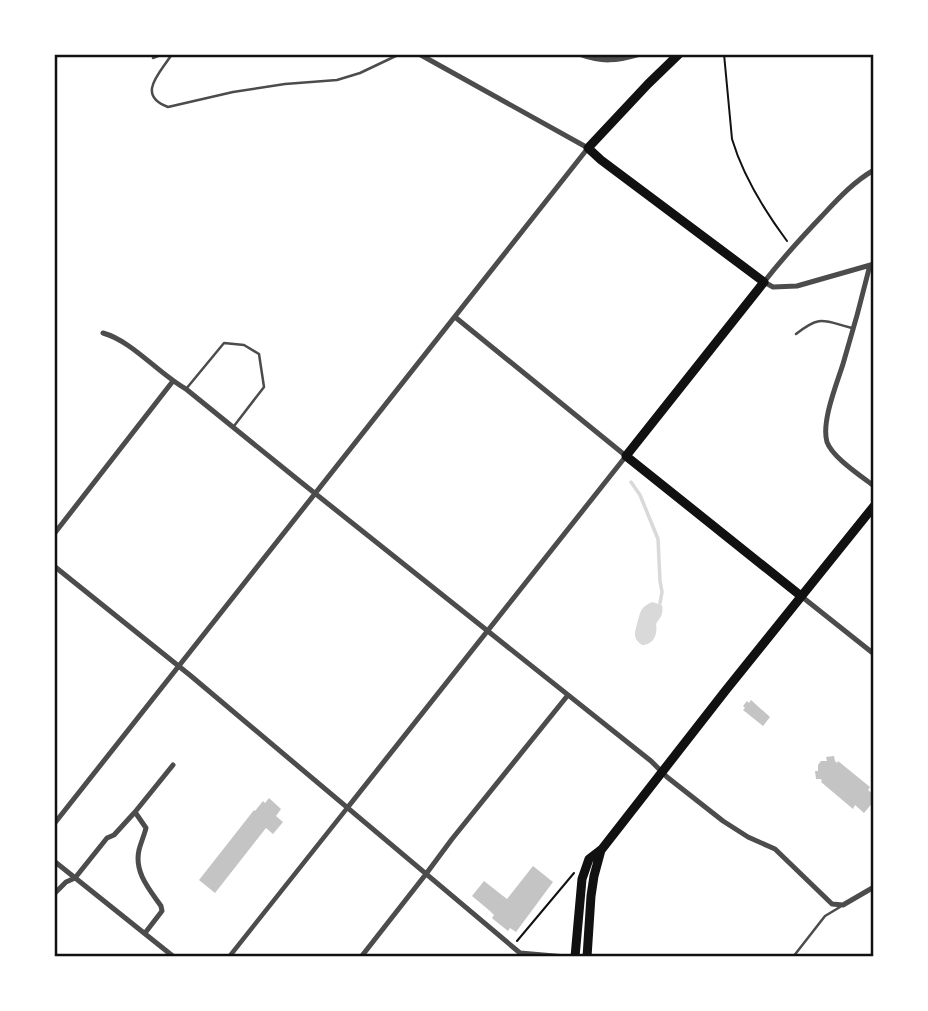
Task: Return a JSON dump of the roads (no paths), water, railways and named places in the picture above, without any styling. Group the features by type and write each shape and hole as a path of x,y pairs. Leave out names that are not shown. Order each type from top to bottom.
{"main road":[{"path":"679,54 588,148 764,282 626,456 801,596"},
{"path":"575,957 583,879 589,859 602,849 874,506"},
{"path":"587,957 591,895 602,849"},
{"path":"575,957 589,944"}],"street":[{"path":"54,824 588,148 419,54"},
{"path":"582,54 603,60 637,54"},
{"path":"872,264 797,286 773,287 764,282 789,250 850,187 874,170"},
{"path":"872,264 825,429 827,444 836,456 874,486"},
{"path":"229,957 626,456 454,317"},
{"path":"103,333 113,335 173,382 187,389 723,821 748,837 775,849 832,904 843,905 874,887"},
{"path":"54,534 173,382"},
{"path":"54,566 348,807 518,955 566,957"},
{"path":"801,596 874,654"},
{"path":"361,957 568,695"},
{"path":"54,894 66,882 75,878 173,765"},
{"path":"135,812 146,828 139,850 139,867 162,911 145,933"},
{"path":"54,862 174,957"}],"lane":[{"path":"153,58 163,54"},
{"path":"172,54 152,84 154,98 167,107 233,92 337,80 360,73 400,54"},
{"path":"796,334 810,323 819,320 852,328"},
{"path":"187,389 224,343 244,345 259,354 264,387 233,427"},
{"path":"793,957 825,916 843,905"}],"waterway":[{"path":"631,482 640,495 658,539 662,592 660,603"}]}
